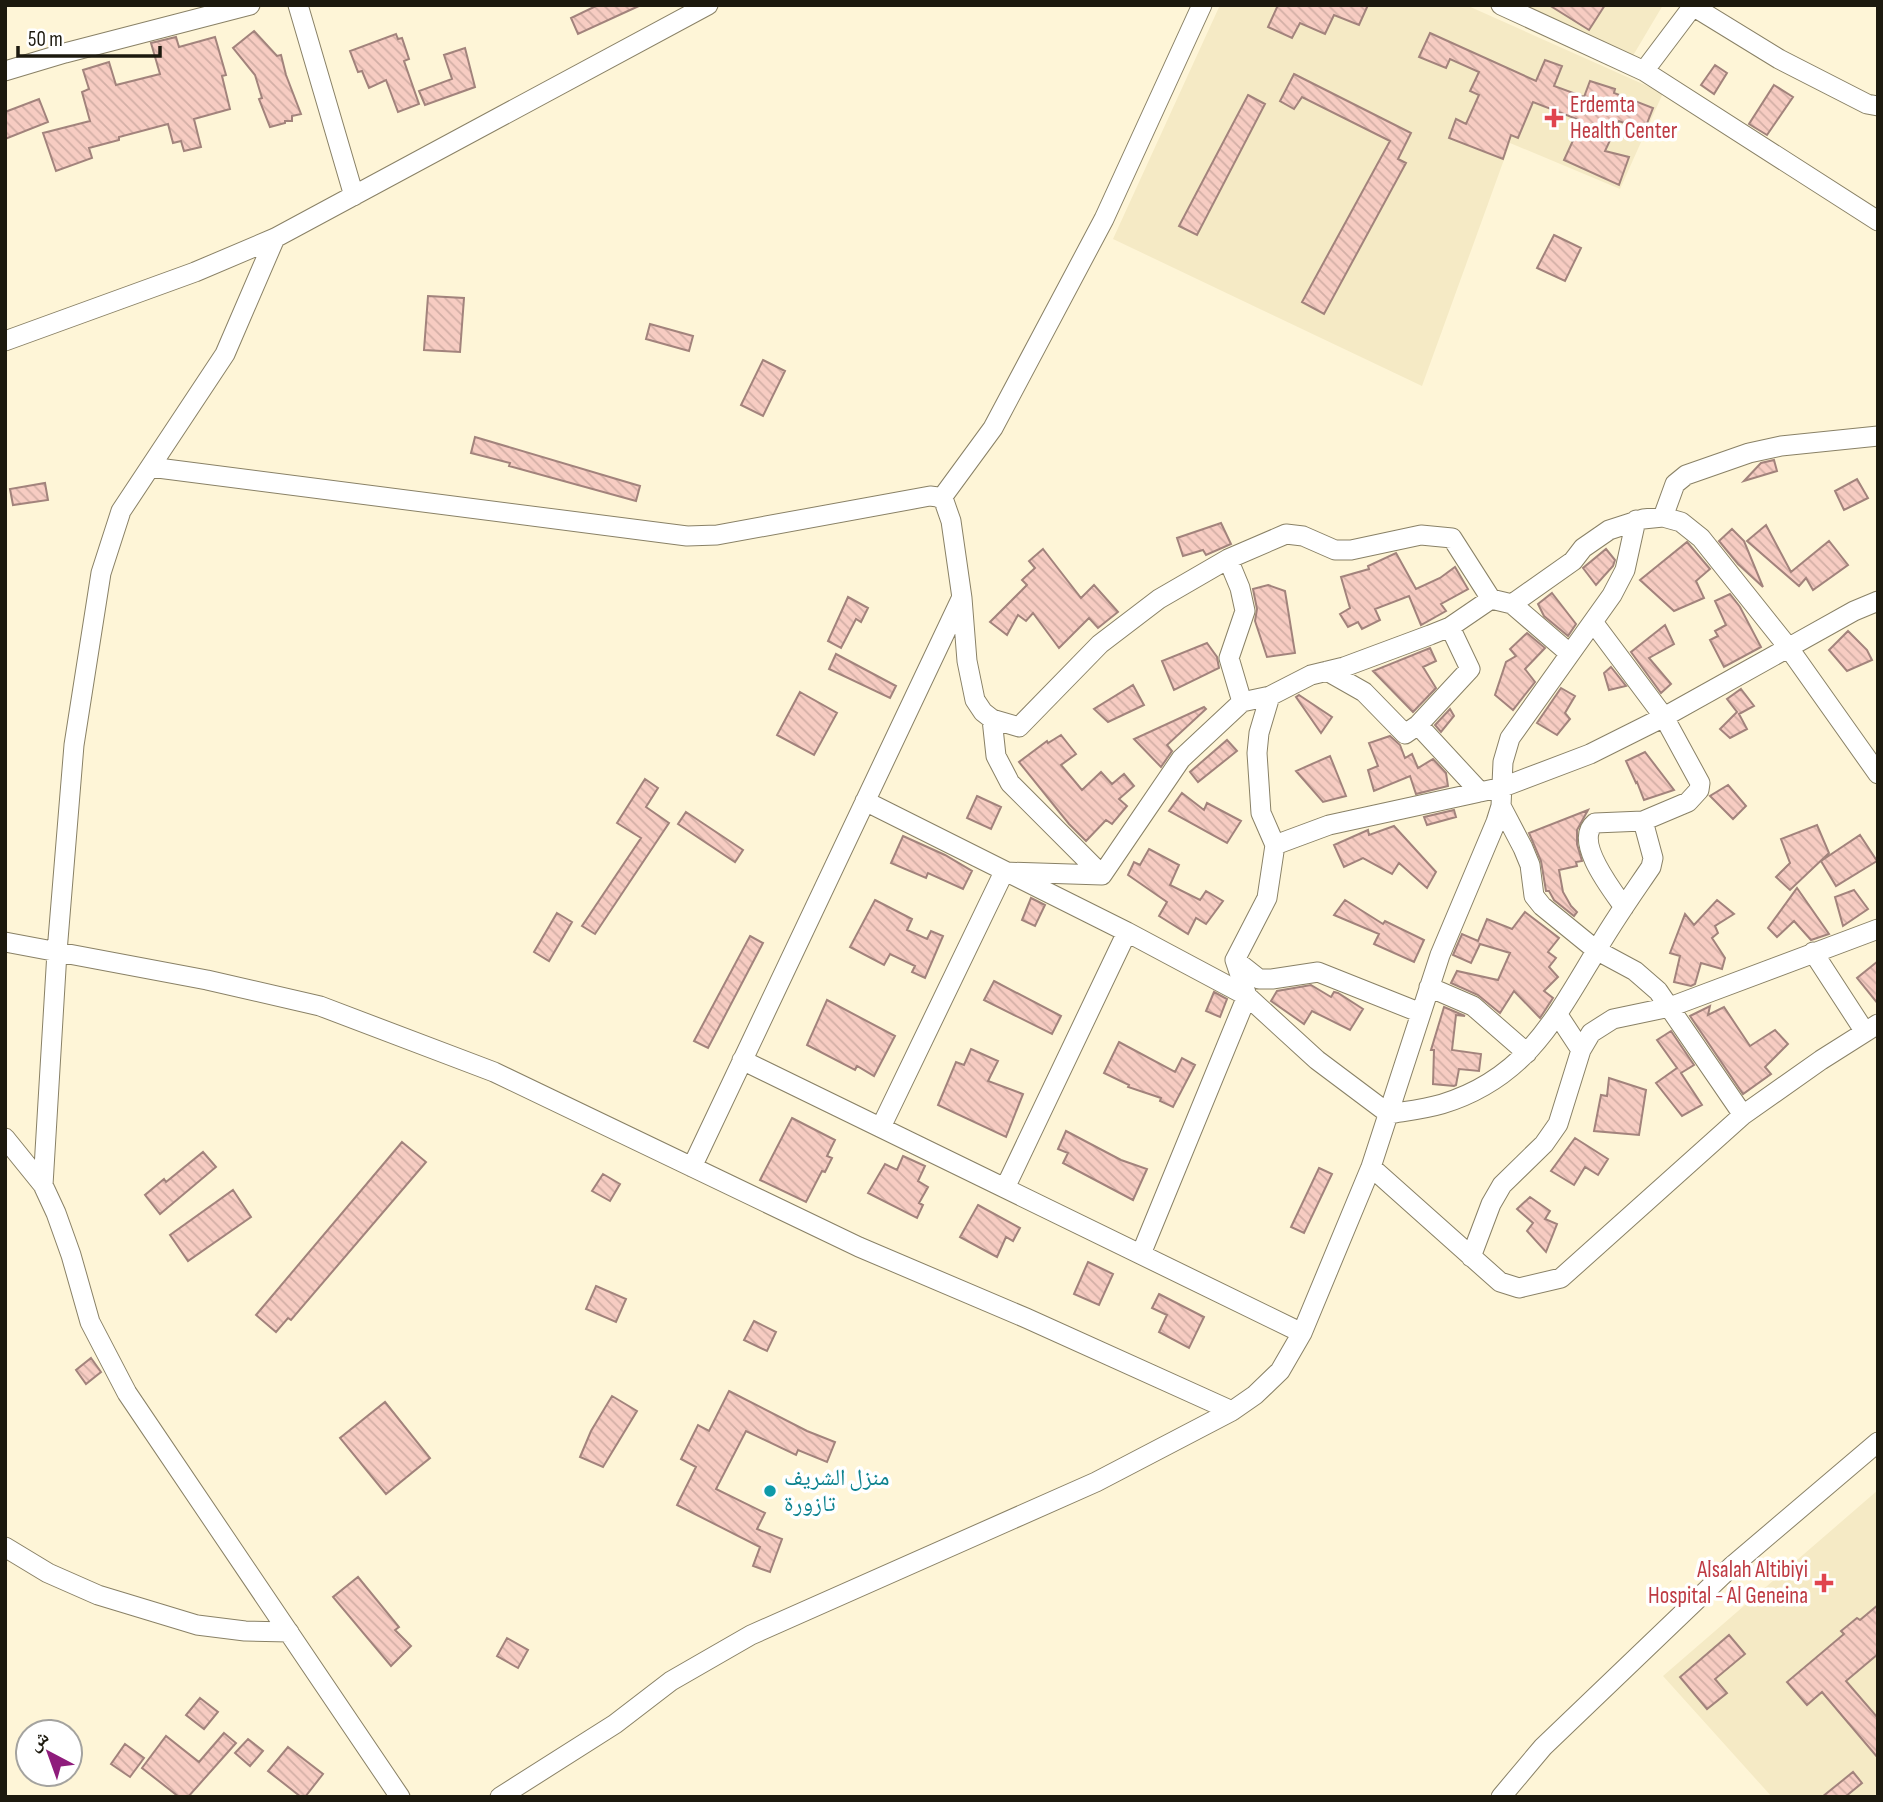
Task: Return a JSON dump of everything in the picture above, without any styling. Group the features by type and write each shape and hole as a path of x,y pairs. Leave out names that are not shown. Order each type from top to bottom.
{"street":[{"path":"5,71 250,5"},
{"path":"299,5 354,196"},
{"path":"5,341 195,272 275,239 708,5"},
{"path":"941,499 993,428 1097,231 1202,5"},
{"path":"1501,5 1644,71 1878,221"},
{"path":"1644,71 1692,6 1779,60 1867,104 1878,106"},
{"path":"43,1185 57,952 74,745 101,573 121,511 225,354 275,239"},
{"path":"1663,517 1675,484 1686,475 1749,453 1781,446 1878,436"},
{"path":"150,467 687,536 717,535 930,496 941,499 946,505 951,522 962,598 967,661 975,700 992,719 1019,727 1100,644 1159,599 1228,559 1286,534 1303,536 1335,550 1351,550 1422,535 1452,538 1492,598 1512,604 1569,653"},
{"path":"1512,604 1573,561 1583,548 1609,530 1636,520 1663,517 1681,522 1701,538 1788,647 1878,774"},
{"path":"500,1797 615,1724 671,1681 751,1635 1096,1482 1232,1411 1255,1395 1280,1371 1302,1333 1371,1167 1429,987 1502,796 1503,762 1510,738 1612,595 1625,570 1636,520"},
{"path":"1228,559 1240,587 1245,611 1229,658 1242,702"},
{"path":"692,1167 962,598"},
{"path":"1102,875 1181,759 1242,702 1270,696 1311,676 1450,627 1492,598"},
{"path":"1275,845 1329,825 1480,792 1502,796 1664,717 1854,611 1878,601"},
{"path":"1593,622 1664,717 1700,783 1699,790 1688,802 1643,821 1595,823 1589,828 1592,856 1624,907"},
{"path":"1327,671 1364,692 1405,734 1418,725 1470,669 1450,627"},
{"path":"1141,1254 1247,996 1235,960 1267,898 1275,845 1261,813 1257,753 1259,733 1270,696"},
{"path":"992,719 996,756 1010,783 1102,875"},
{"path":"1418,725 1480,792"},
{"path":"1502,796 1530,865 1534,896 1542,906 1596,950 1635,971 1658,991 1743,1115"},
{"path":"865,801 1127,932 1247,996 1317,1060 1389,1114 1442,1104 1476,1090 1514,1066 1527,1053 1558,1015 1596,950 1651,867 1653,858 1643,821"},
{"path":"1004,872 1102,875"},
{"path":"881,1127 1004,872"},
{"path":"1471,1257 1491,1204 1502,1185 1544,1144 1558,1124 1581,1050 1591,1033 1613,1019 1670,1007 1878,929"},
{"path":"1005,1188 1127,932"},
{"path":"5,942 207,980 320,1006 494,1073 859,1247 1026,1318 1232,1411"},
{"path":"1371,1167 1500,1282 1519,1288 1561,1278 1743,1115 1871,1028 1813,952"},
{"path":"1235,960 1259,979 1318,971 1421,1013"},
{"path":"1429,987 1473,1006 1527,1053"},
{"path":"1558,1015 1581,1050"},
{"path":"743,1060 1302,1333"},
{"path":"5,1138 43,1185 71,1255 90,1322 127,1393 400,1797"},
{"path":"1501,1797 1544,1746 1731,1567 1878,1442"},
{"path":"5,1547 48,1573 98,1595 197,1625 245,1631 289,1632"}],"shaded area":[{"path":"1220,5 1466,5 1663,93 1620,189 1510,143 1422,386 1113,239"},
{"path":"1525,5 1663,5 1631,59"},
{"name":"Alsalah Altibiyi Hospital - Al Geneina","path":"1878,1490 1878,1797 1772,1797 1663,1676"}],"building":[{"path":"598,5 641,5 578,34 571,18"},
{"path":"1278,5 1368,5 1359,25 1334,15 1325,34 1300,23 1292,38 1268,27"},
{"path":"1549,5 1605,5 1589,30"},
{"path":"254,31 277,56 281,55 301,114 292,116 292,121 270,127 259,99 262,98 255,75 233,48"},
{"path":"1430,33 1536,81 1545,60 1562,66 1554,86 1584,97 1590,81 1615,89 1614,93 1653,108 1644,131 1619,121 1605,151 1629,157 1619,185 1564,160 1582,121 1533,102 1518,138 1511,135 1503,159 1449,138 1456,119 1466,124 1479,95 1470,91 1479,72 1450,59 1446,68 1419,57"},
{"path":"396,34 398,39 402,38 409,59 404,61 419,104 398,112 386,80 369,88 362,71 358,72 350,51"},
{"path":"176,37 179,47 215,37 226,75 222,76 230,109 194,119 201,147 184,151 181,141 173,143 168,124 89,148 92,158 56,171 43,133 90,121 82,92 89,89 83,70 109,62 116,85 160,74 151,43"},
{"path":"465,48 475,87 425,105 419,91 452,79 444,55"},
{"path":"1715,65 1727,73 1714,94 1701,85"},
{"path":"1294,74 1411,133 1398,159 1406,163 1324,314 1302,302 1390,141 1302,97 1294,109 1280,101"},
{"path":"1774,85 1793,97 1767,135 1749,124"},
{"path":"1248,95 1265,104 1197,235 1179,226"},
{"path":"39,99 48,122 5,139 5,112"},
{"path":"1554,235 1581,248 1565,281 1537,268"},
{"path":"428,296 464,298 460,352 424,350"},
{"path":"650,324 693,336 689,351 646,339"},
{"path":"763,360 785,371 763,416 741,405"},
{"path":"475,437 640,486 636,501 471,453"},
{"path":"1774,460 1777,471 1744,481 1761,463"},
{"path":"1857,479 1868,498 1844,510 1835,491"},
{"path":"45,483 48,500 13,505 10,489"},
{"path":"1221,523 1231,544 1206,555 1203,550 1183,556 1177,538"},
{"path":"1766,525 1791,572 1829,541 1848,565 1813,590 1806,578 1799,586 1747,541"},
{"path":"1732,529 1744,541 1763,587 1738,564 1719,541"},
{"path":"1687,542 1710,569 1696,581 1704,598 1674,611 1640,580"},
{"path":"1043,549 1081,598 1094,585 1118,612 1098,628 1089,618 1059,648 1033,613 1026,621 1018,615 1007,635 990,622 1027,585 1022,580 1035,568 1029,561"},
{"path":"1606,549 1615,560 1596,585 1583,568"},
{"path":"1396,553 1416,589 1440,578 1455,567 1468,589 1441,604 1446,611 1421,625 1409,596 1375,609 1380,620 1362,629 1358,622 1348,627 1340,614 1350,608 1341,577 1369,569 1368,566"},
{"path":"1268,585 1285,591 1295,653 1267,657 1255,621 1257,609 1253,589"},
{"path":"1552,593 1576,624 1568,636 1544,616 1538,604"},
{"path":"1730,594 1761,647 1724,667 1710,640 1718,636 1715,631 1726,625 1715,601"},
{"path":"848,597 868,608 861,622 856,619 841,648 828,641"},
{"path":"1665,625 1674,644 1649,658 1671,684 1661,693 1631,652"},
{"path":"1848,631 1867,650 1872,660 1847,671 1829,650"},
{"path":"1527,633 1545,648 1525,669 1535,682 1513,710 1495,695 1506,662 1516,656 1510,649"},
{"path":"1207,643 1217,657 1219,668 1174,690 1162,661"},
{"path":"1430,648 1436,661 1423,667 1436,688 1413,712 1373,671"},
{"path":"836,654 896,686 890,698 829,669"},
{"path":"1611,667 1626,686 1609,690 1604,673"},
{"path":"1133,685 1144,705 1108,722 1094,709"},
{"path":"1561,688 1575,696 1565,713 1570,719 1557,735 1537,723"},
{"path":"1741,689 1754,706 1739,714 1747,729 1730,738 1720,729 1737,712 1727,699"},
{"path":"800,692 837,713 814,755 777,735"},
{"path":"1299,695 1332,717 1321,733 1296,697"},
{"path":"1204,707 1206,709 1167,745 1172,751 1161,767 1134,739"},
{"path":"1450,709 1454,716 1441,732 1435,725"},
{"path":"1061,735 1076,754 1061,765 1082,790 1101,772 1112,784 1124,774 1134,786 1119,799 1127,806 1112,824 1106,820 1086,841 1019,762 1047,741 1048,743"},
{"path":"1390,736 1400,745 1405,758 1412,754 1418,768 1433,759 1446,773 1448,786 1416,794 1410,776 1374,791 1368,770 1378,766 1369,743"},
{"path":"1227,740 1237,751 1198,782 1190,772"},
{"path":"1645,752 1674,790 1644,800 1626,761"},
{"path":"1330,756 1346,796 1323,802 1296,771"},
{"path":"645,779 658,788 646,807 669,823 595,934 582,926 641,838 617,823"},
{"path":"1728,785 1746,806 1733,819 1710,796"},
{"path":"1182,793 1204,810 1207,803 1241,821 1227,843 1169,811"},
{"path":"977,796 1001,807 991,829 967,818"},
{"path":"1454,810 1456,817 1427,825 1424,817"},
{"path":"1588,810 1577,830 1577,844 1582,861 1576,862 1577,866 1559,870 1563,892 1577,912 1574,916 1546,891 1541,861 1529,833"},
{"path":"686,812 743,850 735,862 678,824"},
{"path":"1817,825 1829,853 1790,890 1776,877 1790,863 1781,839"},
{"path":"1394,826 1436,872 1427,888 1399,863 1392,874 1363,858 1344,867 1334,845 1368,830 1369,835"},
{"path":"1860,835 1877,861 1836,886 1821,861"},
{"path":"903,836 972,871 963,889 928,873 926,878 891,863"},
{"path":"1149,849 1179,865 1170,885 1200,900 1206,891 1223,901 1206,924 1196,918 1188,934 1159,916 1167,902 1128,875 1134,862 1140,865"},
{"path":"1797,888 1829,934 1811,940 1794,921 1777,937 1768,928"},
{"path":"1854,890 1868,909 1843,926 1835,897"},
{"path":"1031,898 1045,905 1035,926 1022,920"},
{"path":"875,900 912,919 907,930 927,939 931,931 943,936 925,978 912,972 915,966 890,954 884,965 850,947"},
{"path":"1345,900 1383,924 1385,921 1424,940 1414,962 1374,944 1379,934 1334,915"},
{"path":"1717,900 1734,914 1715,926 1718,933 1712,938 1725,958 1722,969 1701,963 1695,984 1691,986 1674,982 1680,956 1670,953 1685,914 1694,925"},
{"path":"1525,912 1559,938 1548,952 1556,958 1549,967 1558,977 1544,991 1553,998 1540,1018 1514,991 1500,1013 1478,995 1451,983 1457,971 1498,980 1510,953 1480,944 1471,963 1453,955 1462,934 1478,941 1487,919 1512,929"},
{"path":"557,913 572,922 549,961 534,952"},
{"path":"750,936 763,943 708,1048 694,1041"},
{"path":"1878,961 1878,1004 1857,978"},
{"path":"994,981 1061,1016 1052,1034 984,1000"},
{"path":"1311,985 1331,997 1334,992 1338,993 1363,1009 1350,1030 1312,1011 1304,1024 1271,1001 1277,991"},
{"path":"1214,992 1227,999 1220,1017 1206,1011"},
{"path":"827,1000 895,1036 874,1076 857,1066 855,1070 807,1045"},
{"path":"1710,1006 1708,1015 1724,1007 1750,1046 1775,1030 1788,1044 1765,1067 1771,1074 1743,1094 1690,1016"},
{"path":"1444,1007 1465,1016 1456,1015 1452,1050 1481,1054 1479,1071 1459,1069 1454,1086 1433,1084 1434,1050 1431,1050"},
{"path":"1671,1031 1694,1065 1681,1073 1702,1105 1682,1116 1656,1083 1677,1068 1657,1040"},
{"path":"1119,1042 1175,1072 1182,1058 1195,1065 1173,1107 1160,1101 1161,1098 1128,1087 1129,1085 1104,1073"},
{"path":"971,1049 998,1061 988,1081 1023,1094 1006,1137 938,1105 956,1062 964,1065"},
{"path":"1609,1078 1646,1090 1639,1135 1594,1131 1601,1095 1607,1096"},
{"path":"792,1118 835,1140 827,1156 832,1158 806,1202 760,1180"},
{"path":"1066,1131 1121,1160 1147,1169 1133,1200 1063,1163 1068,1153 1058,1149"},
{"path":"1575,1138 1608,1159 1598,1175 1585,1167 1574,1185 1551,1171"},
{"path":"402,1142 426,1162 291,1320 288,1318 276,1332 256,1315"},
{"path":"203,1152 216,1167 160,1214 145,1195"},
{"path":"903,1156 925,1166 918,1181 928,1187 919,1203 923,1205 917,1218 868,1193 885,1164 897,1170"},
{"path":"1319,1168 1332,1174 1304,1233 1291,1227"},
{"path":"603,1174 620,1184 610,1201 592,1191"},
{"path":"233,1190 251,1217 188,1261 170,1235"},
{"path":"1530,1197 1550,1211 1545,1219 1557,1224 1546,1252 1527,1231 1533,1223 1517,1209"},
{"path":"978,1205 1020,1228 1013,1241 1006,1237 997,1257 960,1237"},
{"path":"1088,1262 1113,1274 1099,1305 1074,1294"},
{"path":"596,1286 626,1299 616,1322 586,1309"},
{"path":"1159,1294 1204,1317 1189,1348 1159,1332 1167,1315 1152,1308"},
{"path":"754,1321 776,1332 767,1351 744,1340"},
{"path":"91,1358 101,1372 86,1384 76,1370"},
{"path":"729,1391 807,1431 835,1442 827,1462 798,1450 796,1455 746,1431 716,1489 765,1513 757,1529 782,1539 770,1572 753,1566 760,1547 677,1505 696,1467 681,1459 698,1425 709,1431"},
{"path":"612,1396 637,1411 603,1467 580,1457 591,1431"},
{"path":"385,1402 430,1458 386,1494 340,1438"},
{"path":"358,1577 399,1627 395,1630 411,1646 391,1666 333,1597"},
{"path":"1878,1605 1878,1654 1846,1681 1878,1718 1878,1758 1822,1692 1807,1705 1787,1682 1844,1634 1841,1631"},
{"path":"1729,1635 1745,1654 1715,1679 1727,1693 1707,1709 1680,1677"},
{"path":"507,1638 528,1650 518,1668 497,1656"},
{"path":"200,1698 218,1712 204,1729 186,1715"},
{"path":"224,1733 236,1743 188,1797 179,1797 142,1768 166,1736 199,1762"},
{"path":"248,1739 263,1751 250,1766 235,1753"},
{"path":"125,1744 144,1758 130,1777 111,1764"},
{"path":"288,1747 323,1774 305,1797 301,1797 268,1771"},
{"path":"1853,1772 1862,1783 1845,1797 1822,1797"}],"place":[{"name":"Erdemta Health Center","path":"1554,118"},
{"name":"منزل الشريف تازورة","path":"770,1491"},
{"name":"Alsalah Altibiyi Hospital - Al Geneina","path":"1824,1583"}]}
